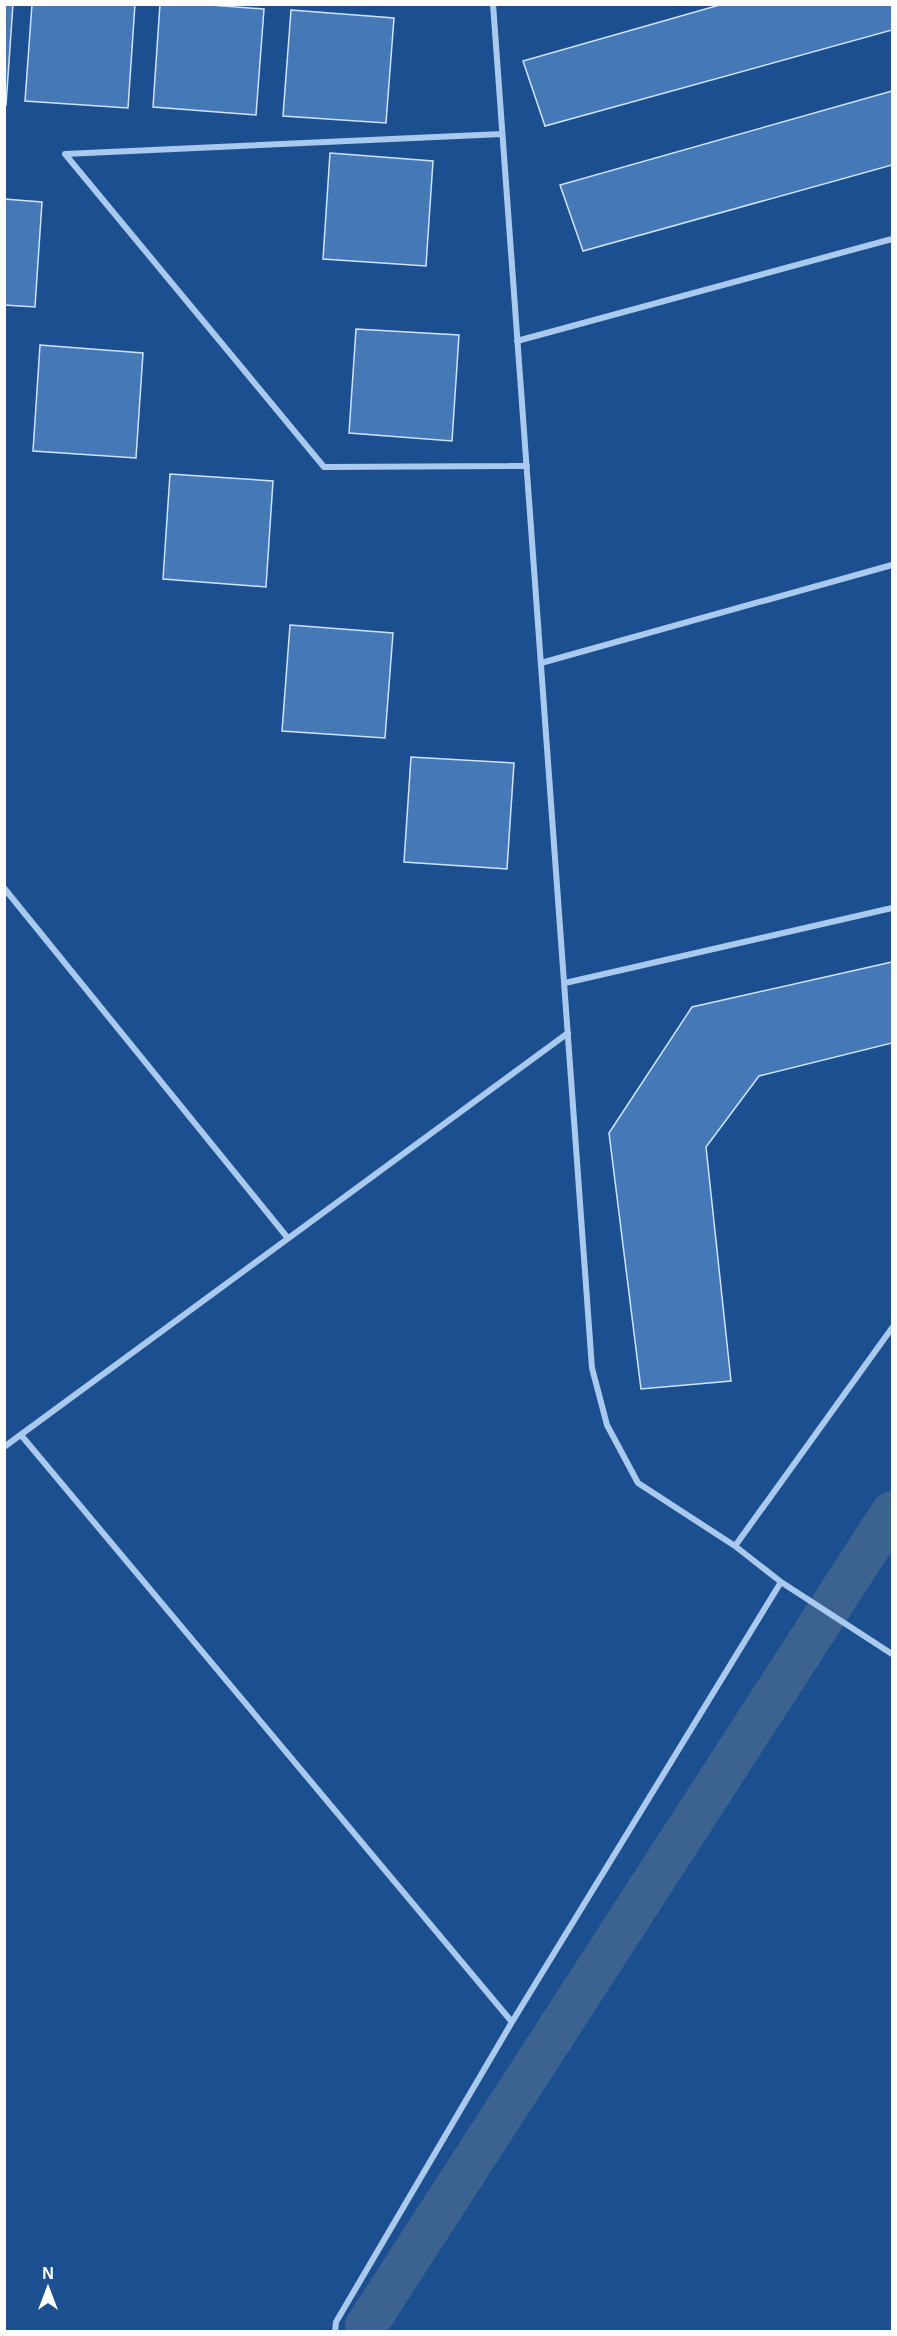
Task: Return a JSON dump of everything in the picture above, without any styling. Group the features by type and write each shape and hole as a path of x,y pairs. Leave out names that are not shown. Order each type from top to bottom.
{"street":[{"path":"493,4 592,1368 607,1425 638,1483 735,1546 781,1582 892,1654"},
{"path":"502,134 65,154 324,467 527,466"},
{"path":"518,341 892,239"},
{"path":"541,663 892,565"},
{"path":"4,888 287,1238"},
{"path":"565,983 892,908"},
{"path":"4,1447 568,1033"},
{"path":"735,1546 892,1328"},
{"path":"21,1435 512,2022"},
{"path":"335,2331 336,2322 512,2022 781,1582"}],"building":[{"path":"4,4 13,4 6,105 4,104"},
{"path":"32,4 135,4 128,108 25,101"},
{"path":"160,4 198,4 264,9 256,115 153,107"},
{"path":"723,4 892,4 892,30 545,126 523,61"},
{"path":"291,10 394,18 386,123 283,116"},
{"path":"892,91 892,165 583,251 560,185"},
{"path":"330,153 433,161 426,266 323,259"},
{"path":"4,199 42,202 35,307 4,305"},
{"path":"356,329 459,335 452,441 349,433"},
{"path":"40,345 143,353 136,458 33,451"},
{"path":"170,474 273,481 266,587 163,579"},
{"path":"290,625 393,633 385,738 282,731"},
{"path":"411,757 514,763 507,869 404,862"},
{"path":"892,962 892,1043 759,1076 706,1147 731,1381 641,1389 609,1133 692,1007"}],"waterway":[{"path":"366,2326 892,1512"}]}
